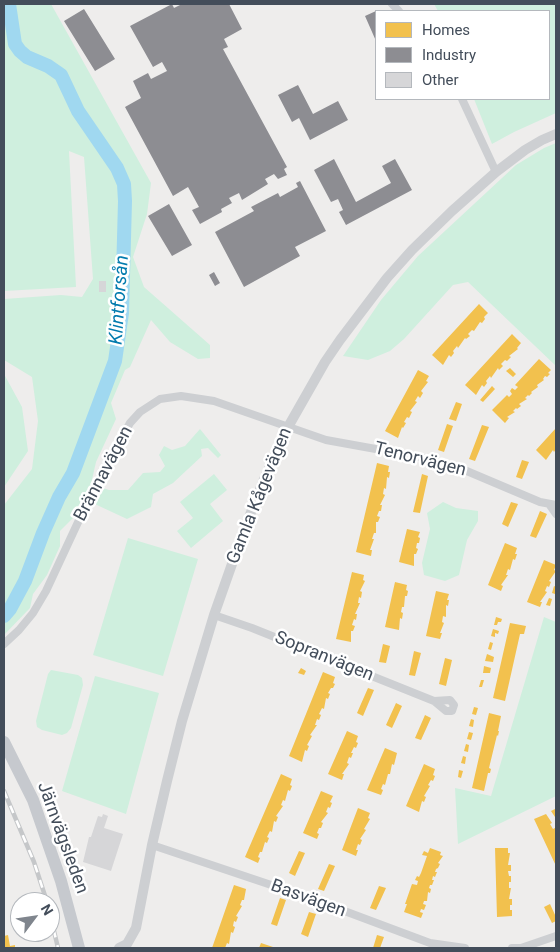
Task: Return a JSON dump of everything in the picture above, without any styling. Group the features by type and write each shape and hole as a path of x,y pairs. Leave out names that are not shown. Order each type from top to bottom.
{"main road":[{"name":"Järnvägsleden","path":"4,742 33,800 61,881 79,948"}],"street":[{"path":"462,100 496,172"},
{"name":"Gamla Kågevägen","path":"126,947 136,928 152,845 182,721 214,615 244,530 288,426 324,362 361,311 412,250 496,172 525,150 556,134"},
{"name":"Brännavägen","path":"4,644 33,613 46,591 93,490 122,437 140,412 160,399 181,396 214,400 288,426"},
{"name":"Tenorvägen","path":"288,426 326,440 427,459 462,469 552,504 556,514"},
{"name":"Sopranvägen","path":"214,615 252,628 434,701"},
{"name":"Basvägen","path":"152,845 307,897 430,943 464,948"},
{"path":"512,948 521,948 556,936"}],"green space":[{"path":"4,4 51,4 151,183 147,214 133,257 144,287 210,345 210,358 198,359 170,342 151,320 130,367 125,370 111,403 116,419 96,462 91,484 109,490 128,490 143,473 160,472 165,466 159,455 164,446 172,450 185,446 200,429 221,455 218,458 208,448 201,449 202,456 173,483 153,494 151,507 127,519 84,499 76,515 60,531 60,546 47,575 33,594 30,608 4,635 4,505 32,469 38,421 32,377 4,360 4,299 61,295 82,297 93,279 84,157 69,151 76,287 4,291"},
{"path":"434,4 556,4 556,113 492,144 474,100 550,100 550,10 437,10"},
{"path":"556,143 556,366 468,282 453,285 404,339 390,351 368,360 343,356 381,300 418,256 516,165"},
{"path":"4,374 22,407 28,451 4,487"},
{"path":"214,474 227,490 210,504 223,521 191,548 177,531 193,518 180,502"},
{"path":"443,502 456,508 478,511 478,521 467,540 459,575 445,581 424,575 422,563 430,529 427,513"},
{"path":"128,538 198,559 163,676 93,655"},
{"path":"544,617 556,622 556,796 458,844 455,788 491,796"},
{"path":"51,670 78,675 82,678 83,685 71,728 62,735 37,727 36,721 48,674"},
{"path":"95,676 159,693 126,814 62,791"}],"building: Homes":[{"path":"479,304 488,313 484,317 485,319 482,323 480,322 474,331 472,330 468,334 470,336 465,338 458,348 457,346 453,351 454,353 451,357 449,355 443,365 432,355"},
{"path":"512,334 521,343 518,349 509,356 511,357 507,361 505,360 501,364 503,366 499,370 498,368 491,378 490,376 486,381 487,383 484,387 482,385 476,395 465,385"},
{"path":"539,359 551,370 548,373 550,374 547,377 545,376 544,380 537,385 538,387 525,398 527,399 519,404 521,406 513,411 515,412 507,417 509,418 505,423 492,410 507,395 509,397 512,394 510,391 512,388 515,390 518,387 515,385"},
{"path":"510,368 516,374 513,377 506,371"},
{"path":"418,370 429,376 426,381 428,382 421,391 423,393 420,398 418,396 415,401 417,402 410,411 412,412 409,418 407,417 404,422 406,423 402,427 398,438 385,431"},
{"path":"492,386 495,389 483,402 480,400"},
{"path":"456,402 462,404 456,421 449,419"},
{"path":"447,424 453,426 444,452 438,450"},
{"path":"482,425 489,427 475,461 469,459"},
{"path":"556,428 556,449 554,452 553,450 546,460 536,450"},
{"path":"522,460 529,462 522,479 516,477"},
{"path":"377,463 389,466 388,472 390,472 389,478 387,477 386,489 384,488 383,494 385,495 380,505 382,505 381,511 379,511 377,516 380,517 378,522 376,522 376,533 374,533 372,539 374,539 370,550 372,550 371,556 356,552"},
{"path":"422,474 428,476 420,513 413,512"},
{"path":"511,502 518,504 508,527 502,524"},
{"path":"540,511 547,514 536,538 530,536"},
{"path":"407,529 420,532 418,537 420,538 419,543 417,543 416,548 418,549 416,554 414,554 414,566 399,562"},
{"path":"505,543 517,548 515,554 517,554 515,560 513,559 510,570 508,569 506,575 508,575 501,585 503,586 501,591 488,585"},
{"path":"544,560 556,565 554,570 556,571 549,581 551,582 549,587 547,586 545,591 547,592 540,602 542,602 540,607 527,602"},
{"path":"352,572 364,575 363,580 365,581 360,591 362,592 355,614 357,614 356,620 354,619 352,625 355,626 353,631 351,631 351,642 336,639"},
{"path":"395,582 407,585 406,590 408,591 407,596 405,596 404,607 402,607 401,612 403,613 402,619 400,618 399,630 385,627"},
{"path":"554,586 556,587 555,594 552,593"},
{"path":"436,591 449,594 448,606 446,605 446,617 443,616 442,622 444,623 440,639 426,636"},
{"path":"549,598 552,599 550,606 546,605"},
{"path":"496,617 502,619 497,625 494,625"},
{"path":"510,623 526,626 524,634 520,634 505,701 493,698"},
{"path":"493,629 499,631 498,634 495,633 495,637 491,636"},
{"path":"490,642 493,643 491,650 488,649"},
{"path":"383,644 390,646 386,663 379,662"},
{"path":"414,651 421,653 415,676 409,675"},
{"path":"487,654 494,657 493,662 485,661"},
{"path":"445,658 452,660 446,686 439,684"},
{"path":"484,666 491,668 490,673 483,673"},
{"path":"301,668 306,671 304,675 298,673"},
{"path":"323,672 335,677 333,683 335,684 328,693 330,694 328,699 326,698 324,709 322,708 319,720 317,719 315,725 317,725 310,735 312,736 307,745 309,746 307,751 305,750 302,762 289,756"},
{"path":"481,680 484,680 482,687 479,687"},
{"path":"368,688 374,690 363,716 357,713"},
{"path":"396,703 402,706 392,728 386,725"},
{"path":"474,707 478,708 476,715 472,714"},
{"path":"489,713 501,716 498,736 489,768 491,769 490,773 488,773 484,791 472,788"},
{"path":"425,715 431,718 421,740 415,738"},
{"path":"471,719 474,720 473,727 469,726"},
{"path":"347,731 358,736 356,742 358,743 351,753 353,753 351,758 349,757 347,763 349,764 342,774 344,774 342,780 328,774"},
{"path":"469,732 473,733 471,740 467,739"},
{"path":"466,744 469,745 468,752 464,751"},
{"path":"385,748 397,753 390,774 388,774 385,785 383,784 381,789 383,790 381,795 367,790"},
{"path":"463,756 466,757 465,764 461,763"},
{"path":"424,764 435,769 433,775 435,776 428,785 430,786 424,796 426,797 424,802 422,801 419,812 406,806"},
{"path":"459,770 463,771 461,778 458,777"},
{"path":"281,774 292,779 290,785 292,786 290,791 288,790 285,801 283,800 281,805 283,806 276,816 278,817 276,822 274,821 272,832 270,831 267,837 269,838 267,843 265,842 262,852 260,852 258,863 245,857"},
{"path":"321,791 333,796 330,808 328,807 326,812 328,813 321,822 323,823 317,833 319,834 317,839 303,833"},
{"path":"358,808 370,813 368,818 370,819 360,839 362,840 360,845 358,844 356,856 342,850"},
{"path":"556,810 556,817 551,811"},
{"path":"546,814 552,823 550,824 556,831 556,866 534,819"},
{"path":"430,848 441,852 440,855 443,856 438,863 440,864 436,869 435,877 433,876 432,880 434,880 429,888 431,889 430,893 428,892 427,901 424,901 423,904 426,905 424,910 421,909 420,912 423,913 421,918 404,912 407,904 405,904 412,884 417,885 418,881 415,880 421,873 427,856 422,855 424,851 428,853"},
{"path":"495,848 508,848 508,853 510,853 508,865 511,865 511,871 508,871 509,876 511,876 509,899 512,899 510,910 512,910 512,916 497,917"},
{"path":"299,851 305,853 295,876 289,873"},
{"path":"329,864 335,866 324,891 318,889"},
{"path":"234,885 246,889 244,900 242,900 240,905 242,906 236,916 238,917 236,922 234,921 233,933 231,932 229,944 227,943 225,948 212,948"},
{"path":"379,886 386,888 376,910 370,908"},
{"path":"280,898 286,900 277,926 271,924"},
{"path":"550,904 556,917 556,921 552,923 544,907"},
{"path":"309,912 316,914 308,937 301,934"},
{"path":"8,935 10,946 15,945 15,948 4,948 4,936"},
{"path":"377,935 384,937 380,948 373,948"},
{"path":"261,943 273,947 259,948"}],"building: Industry":[{"path":"172,4 174,8 182,4 229,4 242,29 224,39 228,47 223,49 287,167 284,169 287,175 278,179 274,174 265,179 268,184 242,200 239,193 229,198 232,203 221,209 222,212 200,224 192,210 199,207 188,187 173,196 125,107 141,98 133,81 148,73 151,79 167,71 162,62 153,67 130,26"},
{"path":"84,9 115,59 95,71 64,21"},
{"path":"375,11 375,39 365,16"},
{"path":"298,85 313,114 338,101 348,120 310,140 299,118 292,122 278,95"},
{"path":"334,159 356,202 391,183 382,166 395,159 412,190 346,225 339,212 343,210 338,199 331,202 314,170"},
{"path":"300,181 326,231 295,247 300,256 244,287 215,232 254,211 251,207 278,193 280,197 298,187 296,183"},
{"path":"169,204 192,245 172,256 148,216"},
{"path":"214,272 220,283 215,286 209,275"}],"building: Other":[{"path":"99,281 106,281 106,292 99,292"},
{"path":"103,814 108,816 104,828 123,834 111,871 83,862 89,837 91,837 98,816 102,817"}],"waterway":[{"name":"Klintforsån","path":"4,616 10,609 25,581 43,533 59,497 73,473 115,361 122,313 125,201 124,184 117,168 78,111 61,75 48,66 27,57 15,44 9,4"}],"railway":[{"path":"4,791 34,862 44,892"},
{"path":"57,942 58,948"}]}
